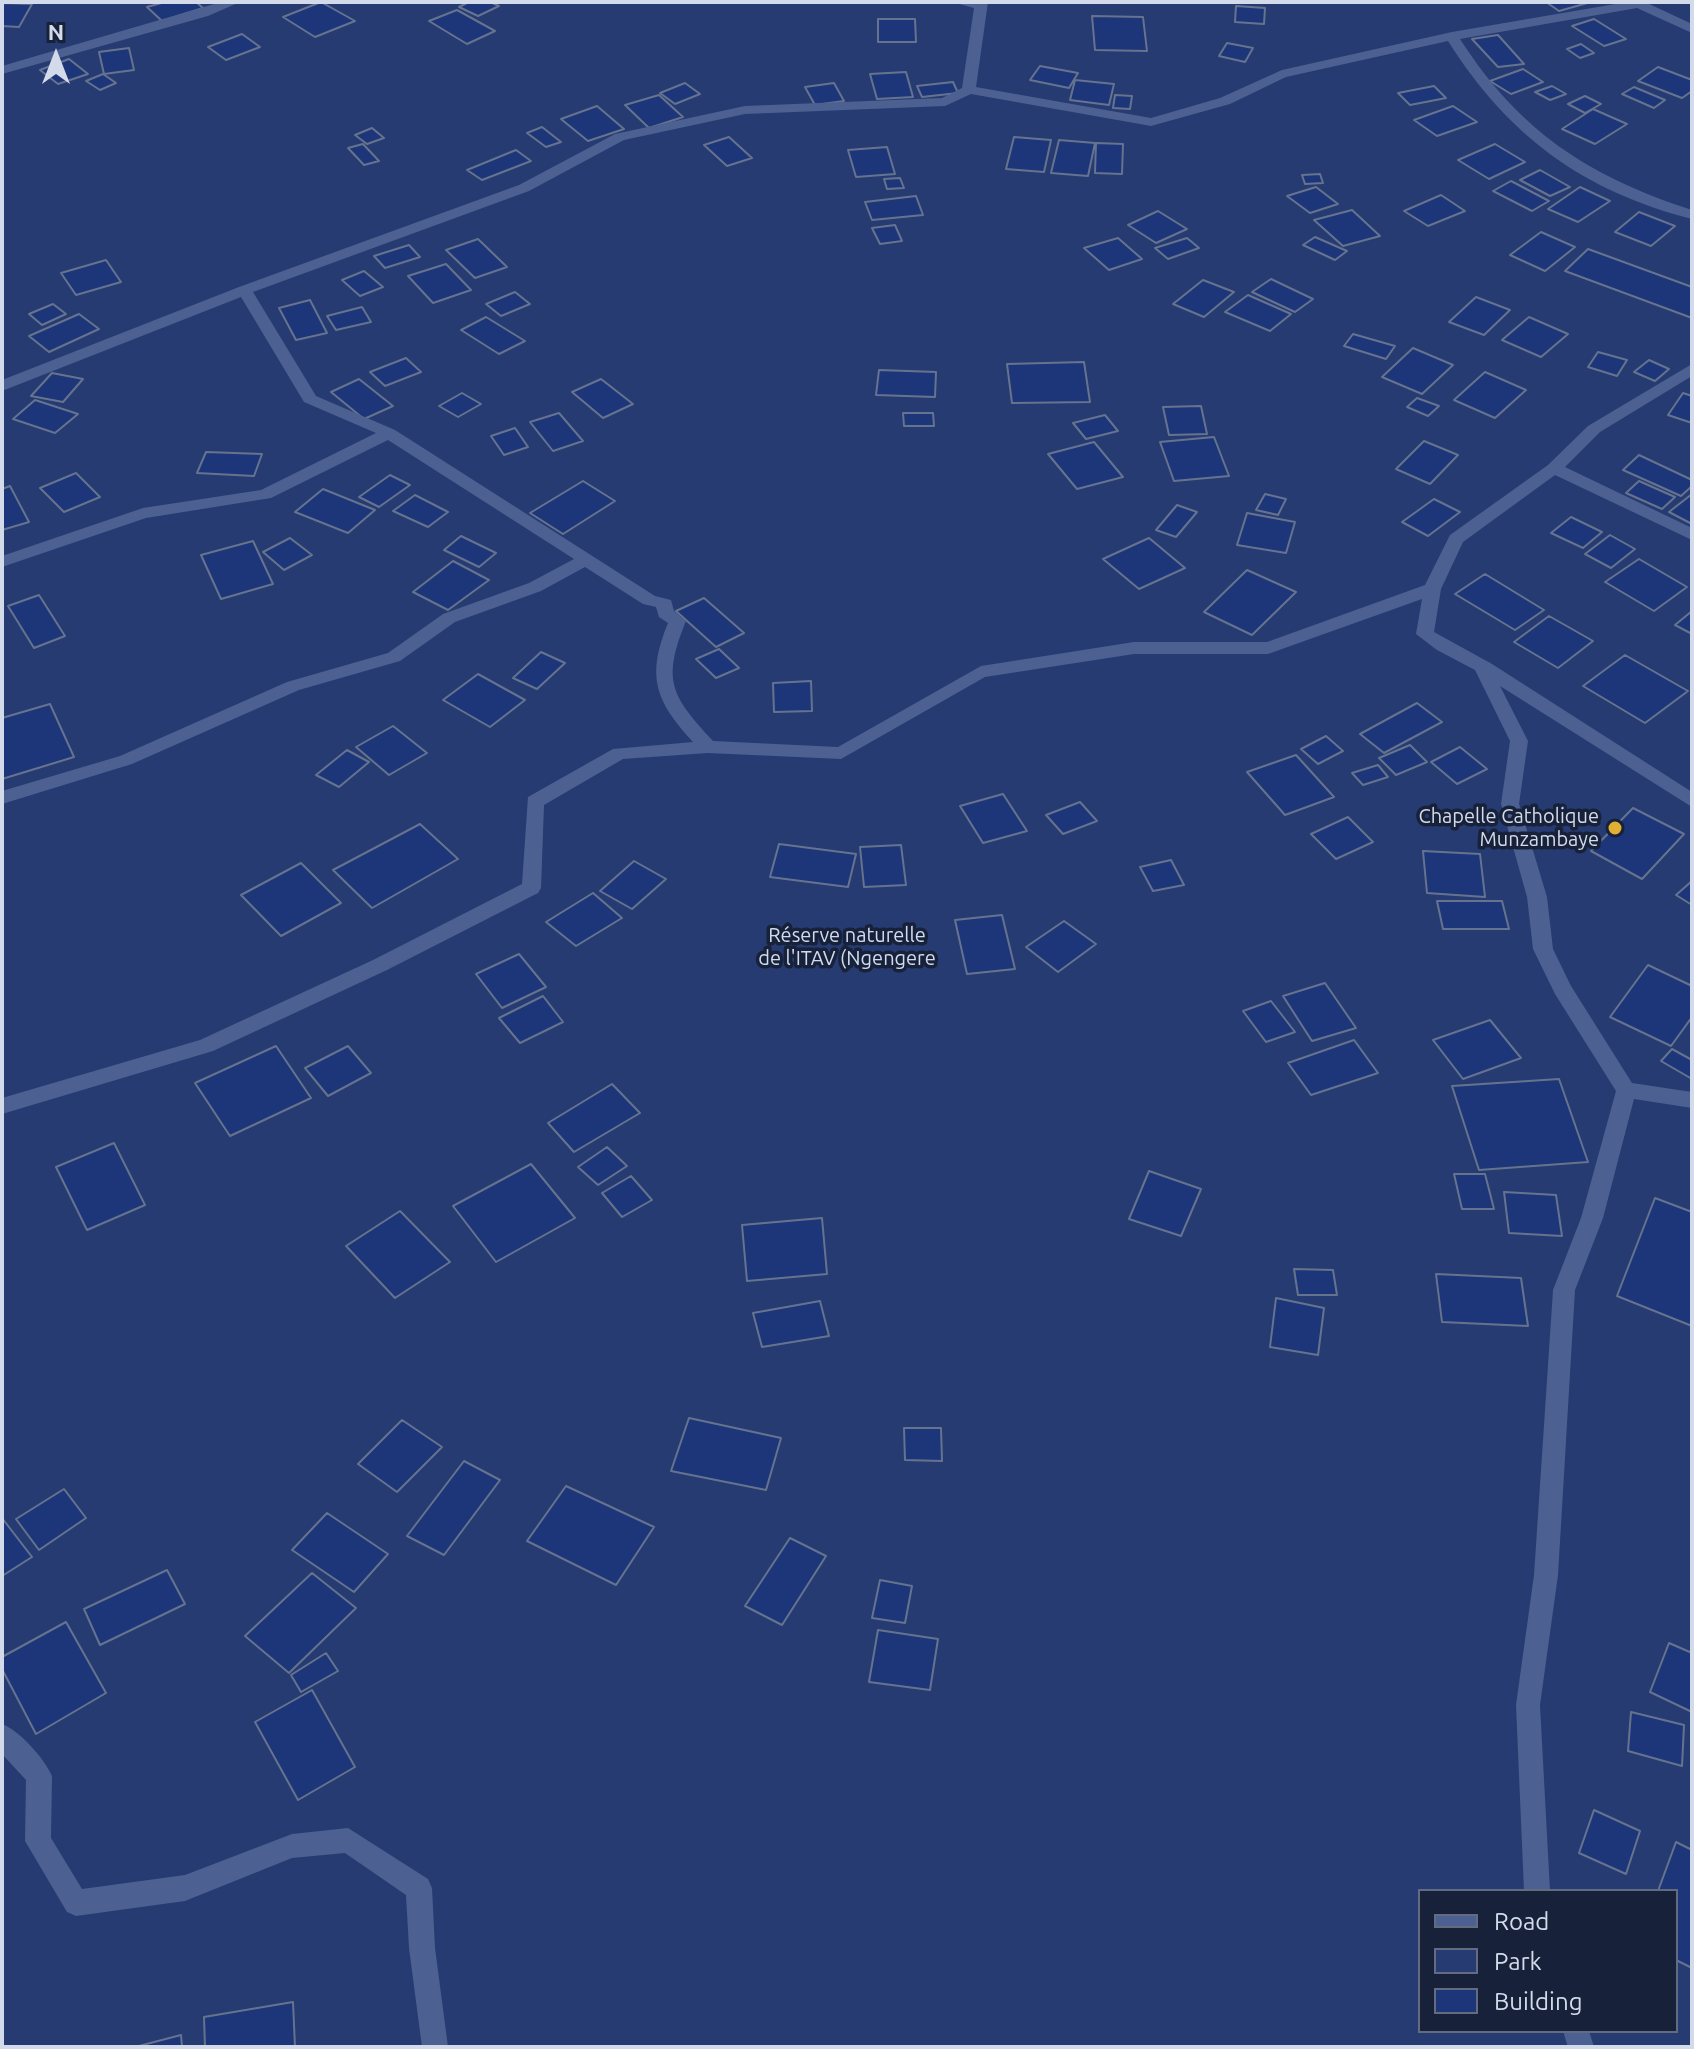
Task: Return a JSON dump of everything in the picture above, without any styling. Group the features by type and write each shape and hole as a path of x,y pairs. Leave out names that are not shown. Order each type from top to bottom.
{"street":[{"path":"2,70 233,2"},
{"path":"959,2 981,3 969,90"},
{"path":"2,386 244,290 524,188 620,137 745,110 945,102 969,90 1151,122 1225,101 1282,74 1452,36 1637,3 1692,29"},
{"path":"1452,36 1467,64 1504,110 1564,162 1641,200 1692,215"},
{"path":"244,290 310,399 389,433 649,600 665,604 665,613 677,621 669,639 665,668 668,699 708,747"},
{"path":"1692,369 1594,429 1554,468 1456,539 1432,589 1425,634 1482,666 1692,801"},
{"path":"2,562 143,513 265,494 389,433"},
{"path":"1554,468 1692,535"},
{"path":"2,798 126,760 293,686 394,657 449,618 535,587 587,559"},
{"path":"2,1106 206,1046 380,965 531,888 535,802 619,753 708,747 841,753 981,672 1134,648 1268,648 1432,589"},
{"path":"1482,666 1519,741 1510,804 1537,897 1543,949 1562,989 1626,1090 1592,1218 1564,1290 1546,1575 1528,1705 1537,1889"},
{"path":"1626,1090 1692,1100"},
{"path":"2,1736 39,1776 38,1841 76,1903 185,1888 292,1846 348,1840 419,1888 422,1948 435,2047"}],"green space":[{"name":"Réserve naturelle de l'ITAV (Ngengere","path":"2,2 1692,2 1692,2047 2,2047"}],"building":[{"path":"165,2 196,2 203,8 162,21 147,7"},
{"path":"321,2 355,21 315,37 283,17"},
{"path":"469,2 490,2 499,6 478,16 459,7"},
{"path":"1546,2 1591,2 1559,11"},
{"path":"2,3 32,4 19,27 2,26"},
{"path":"1236,6 1265,8 1264,24 1235,22"},
{"path":"457,10 495,31 467,44 429,21"},
{"path":"1092,16 1143,17 1147,51 1095,50"},
{"path":"878,19 915,19 916,42 878,42"},
{"path":"1594,19 1626,39 1604,46 1572,26"},
{"path":"242,34 260,47 226,60 208,47"},
{"path":"1498,35 1524,64 1498,67 1472,39"},
{"path":"1227,43 1253,48 1245,62 1219,56"},
{"path":"1581,44 1594,53 1580,58 1567,49"},
{"path":"129,48 134,70 104,74 99,52"},
{"path":"69,59 88,74 58,84 40,70"},
{"path":"1040,66 1078,73 1069,88 1030,80"},
{"path":"1658,67 1692,80 1692,91 1682,98 1638,81"},
{"path":"1523,69 1543,82 1511,94 1490,81"},
{"path":"906,72 913,97 877,99 870,74"},
{"path":"103,74 116,83 100,90 86,81"},
{"path":"1075,80 1114,84 1109,105 1070,100"},
{"path":"953,82 958,93 922,97 917,86"},
{"path":"685,83 700,94 675,104 660,93"},
{"path":"834,83 844,101 815,105 805,87"},
{"path":"1434,86 1446,98 1410,105 1398,93"},
{"path":"1552,86 1566,94 1550,100 1535,92"},
{"path":"1634,87 1665,100 1654,108 1622,94"},
{"path":"659,95 683,117 649,128 625,105"},
{"path":"1115,95 1132,96 1130,109 1113,108"},
{"path":"1585,96 1601,104 1585,113 1568,104"},
{"path":"597,106 624,129 588,141 561,119"},
{"path":"1453,106 1477,122 1437,136 1414,120"},
{"path":"1593,109 1627,124 1595,144 1562,129"},
{"path":"542,127 561,142 546,147 527,133"},
{"path":"372,128 384,138 367,144 355,135"},
{"path":"729,137 752,158 727,166 704,145"},
{"path":"1014,137 1051,140 1044,172 1006,169"},
{"path":"1059,140 1095,143 1088,176 1051,173"},
{"path":"1096,143 1123,144 1122,174 1095,173"},
{"path":"363,144 379,161 364,165 348,148"},
{"path":"1495,144 1525,162 1489,179 1458,160"},
{"path":"887,147 895,174 856,177 848,150"},
{"path":"516,150 531,161 482,180 467,170"},
{"path":"1540,170 1570,187 1550,196 1520,180"},
{"path":"1320,174 1323,183 1305,184 1302,175"},
{"path":"900,178 904,188 887,189 884,179"},
{"path":"1511,181 1549,201 1532,211 1493,191"},
{"path":"1316,187 1338,204 1310,213 1287,196"},
{"path":"1580,187 1610,201 1578,222 1548,209"},
{"path":"1441,195 1465,211 1428,226 1404,211"},
{"path":"916,196 923,215 872,220 865,202"},
{"path":"1352,210 1380,236 1343,246 1314,220"},
{"path":"1158,211 1187,229 1156,243 1128,225"},
{"path":"1639,212 1675,226 1651,246 1615,232"},
{"path":"895,225 902,241 880,244 872,228"},
{"path":"1541,232 1575,247 1545,271 1510,255"},
{"path":"1315,237 1347,251 1335,260 1303,245"},
{"path":"1118,238 1142,259 1109,270 1084,248"},
{"path":"1187,238 1199,248 1168,259 1155,248"},
{"path":"478,239 507,267 475,278 446,250"},
{"path":"409,245 420,257 385,268 374,256"},
{"path":"1588,249 1692,287 1692,318 1565,271"},
{"path":"106,260 121,282 76,295 61,273"},
{"path":"446,264 471,290 433,303 408,276"},
{"path":"364,271 383,287 360,296 342,280"},
{"path":"1271,279 1313,299 1295,312 1252,292"},
{"path":"1203,280 1234,292 1204,317 1173,304"},
{"path":"515,292 530,304 501,316 486,304"},
{"path":"1248,295 1291,314 1270,331 1225,312"},
{"path":"1476,297 1510,310 1484,335 1449,322"},
{"path":"310,300 327,333 296,340 279,308"},
{"path":"53,304 66,314 42,325 29,314"},
{"path":"362,307 371,322 336,330 327,316"},
{"path":"79,314 99,329 49,352 29,336"},
{"path":"486,317 525,341 499,354 461,330"},
{"path":"1529,317 1568,334 1541,357 1502,340"},
{"path":"1353,334 1395,346 1386,359 1344,346"},
{"path":"1413,348 1453,365 1422,394 1382,377"},
{"path":"1598,352 1627,360 1617,376 1588,367"},
{"path":"406,358 421,372 385,386 370,372"},
{"path":"1649,360 1669,369 1655,381 1634,372"},
{"path":"1084,362 1090,402 1012,403 1007,364"},
{"path":"879,370 936,372 935,397 876,395"},
{"path":"1485,372 1526,390 1495,418 1454,400"},
{"path":"52,373 83,379 63,402 31,396"},
{"path":"359,379 393,406 364,419 331,392"},
{"path":"601,379 633,404 603,418 572,392"},
{"path":"462,393 481,404 458,417 439,406"},
{"path":"1683,393 1692,396 1692,423 1668,415"},
{"path":"1417,398 1439,406 1428,416 1407,407"},
{"path":"35,400 78,414 55,433 13,419"},
{"path":"1201,406 1207,434 1169,435 1163,407"},
{"path":"559,413 583,441 553,451 530,422"},
{"path":"903,413 933,413 934,426 904,426"},
{"path":"1105,415 1118,431 1086,439 1073,423"},
{"path":"515,428 528,447 504,455 491,436"},
{"path":"1214,437 1229,476 1174,481 1160,442"},
{"path":"1424,441 1458,455 1430,484 1396,469"},
{"path":"1094,442 1123,477 1077,489 1048,454"},
{"path":"206,452 262,454 254,476 197,473"},
{"path":"1639,455 1692,480 1692,486 1681,496 1623,470"},
{"path":"76,473 100,497 64,512 40,488"},
{"path":"390,475 410,485 379,507 359,497"},
{"path":"583,481 615,501 563,534 530,513"},
{"path":"1639,481 1675,497 1662,509 1626,493"},
{"path":"10,486 29,522 2,530 2,489"},
{"path":"323,489 375,510 348,533 295,512"},
{"path":"1265,494 1286,499 1278,515 1256,510"},
{"path":"1692,494 1692,524 1669,512"},
{"path":"415,495 448,512 428,527 393,511"},
{"path":"1434,499 1460,512 1428,536 1402,522"},
{"path":"1177,505 1197,512 1176,537 1156,530"},
{"path":"1247,513 1295,522 1286,553 1237,545"},
{"path":"1571,517 1602,532 1583,548 1551,533"},
{"path":"1610,535 1635,549 1611,568 1585,554"},
{"path":"461,536 496,553 479,567 444,550"},
{"path":"290,538 312,555 284,570 263,552"},
{"path":"1149,538 1185,568 1139,589 1103,559"},
{"path":"253,541 273,584 221,599 201,555"},
{"path":"1639,559 1687,587 1654,611 1605,582"},
{"path":"453,561 489,580 448,610 413,592"},
{"path":"1247,570 1296,592 1252,635 1204,612"},
{"path":"1485,574 1544,610 1515,630 1455,594"},
{"path":"39,595 65,636 34,648 8,606"},
{"path":"704,598 744,633 716,647 676,611"},
{"path":"1692,611 1692,634 1675,625"},
{"path":"1549,616 1593,641 1558,668 1514,642"},
{"path":"719,649 739,668 716,678 696,659"},
{"path":"541,652 565,663 537,689 513,678"},
{"path":"1625,655 1688,691 1645,723 1583,686"},
{"path":"478,674 525,700 490,727 443,700"},
{"path":"811,681 812,711 774,712 773,683"},
{"path":"1417,703 1442,722 1384,753 1360,734"},
{"path":"50,704 74,757 2,779 2,718"},
{"path":"393,726 427,753 389,775 356,747"},
{"path":"1326,736 1343,751 1318,764 1301,749"},
{"path":"1410,745 1427,762 1396,775 1379,758"},
{"path":"1460,747 1487,769 1457,784 1431,762"},
{"path":"347,750 369,762 339,787 316,775"},
{"path":"1296,755 1334,797 1285,815 1247,772"},
{"path":"1378,765 1388,777 1363,785 1352,773"},
{"path":"1003,794 1027,831 983,843 960,806"},
{"path":"1080,802 1097,821 1063,834 1046,815"},
{"path":"1633,808 1684,834 1642,879 1591,851"},
{"path":"1348,817 1373,842 1336,859 1311,834"},
{"path":"420,824 458,859 372,908 333,870"},
{"path":"779,844 856,854 848,887 770,877"},
{"path":"901,845 906,885 864,887 860,847"},
{"path":"1423,851 1480,854 1485,897 1427,893"},
{"path":"1171,860 1184,885 1153,891 1140,867"},
{"path":"634,861 666,879 632,909 600,891"},
{"path":"301,863 341,903 281,936 241,895"},
{"path":"1692,881 1692,905 1676,895"},
{"path":"593,893 622,918 576,946 546,922"},
{"path":"1437,901 1502,901 1509,929 1443,929"},
{"path":"1002,915 1015,969 967,974 955,920"},
{"path":"1064,921 1096,944 1058,972 1026,947"},
{"path":"519,954 546,987 502,1008 476,974"},
{"path":"1648,965 1692,986 1692,1017 1671,1046 1610,1017"},
{"path":"1325,983 1356,1028 1312,1041 1283,996"},
{"path":"543,996 563,1022 520,1043 499,1018"},
{"path":"1271,1001 1295,1032 1266,1042 1243,1011"},
{"path":"1490,1020 1521,1058 1463,1079 1433,1040"},
{"path":"1354,1040 1378,1073 1311,1095 1288,1063"},
{"path":"276,1046 311,1098 230,1136 195,1083"},
{"path":"348,1046 371,1073 328,1096 305,1068"},
{"path":"1672,1049 1692,1060 1692,1079 1661,1061"},
{"path":"1559,1079 1588,1162 1479,1170 1452,1086"},
{"path":"612,1084 640,1113 574,1152 548,1123"},
{"path":"114,1143 145,1205 87,1230 56,1167"},
{"path":"607,1147 627,1166 598,1185 578,1167"},
{"path":"531,1164 575,1218 496,1262 453,1206"},
{"path":"1149,1171 1201,1189 1181,1236 1129,1219"},
{"path":"1454,1174 1485,1174 1494,1209 1462,1209"},
{"path":"631,1176 652,1200 622,1217 602,1193"},
{"path":"1504,1192 1556,1195 1562,1236 1509,1233"},
{"path":"1655,1198 1692,1212 1692,1326 1617,1296"},
{"path":"400,1211 450,1262 395,1298 346,1246"},
{"path":"822,1218 827,1274 747,1281 742,1225"},
{"path":"1294,1269 1333,1270 1337,1295 1298,1295"},
{"path":"1436,1274 1521,1278 1528,1326 1442,1322"},
{"path":"1276,1298 1324,1308 1318,1355 1270,1347"},
{"path":"820,1301 829,1336 762,1347 753,1313"},
{"path":"689,1418 781,1438 766,1490 671,1471"},
{"path":"402,1420 442,1447 397,1492 358,1464"},
{"path":"904,1428 941,1428 942,1461 905,1460"},
{"path":"464,1461 500,1480 444,1555 407,1536"},
{"path":"566,1486 654,1527 616,1585 527,1541"},
{"path":"64,1489 86,1518 39,1550 16,1519"},
{"path":"327,1513 388,1554 354,1592 292,1550"},
{"path":"2,1518 32,1557 2,1576"},
{"path":"790,1538 826,1556 782,1625 745,1606"},
{"path":"167,1570 185,1604 100,1645 84,1609"},
{"path":"312,1573 356,1608 289,1673 245,1636"},
{"path":"880,1580 912,1586 905,1623 872,1618"},
{"path":"66,1622 106,1693 36,1734 2,1669 2,1657"},
{"path":"878,1630 938,1639 930,1690 869,1682"},
{"path":"1669,1643 1692,1653 1692,1712 1650,1692"},
{"path":"326,1653 338,1671 301,1692 291,1675"},
{"path":"312,1690 355,1767 298,1800 255,1722"},
{"path":"1631,1712 1684,1725 1682,1766 1628,1751"},
{"path":"1594,1810 1640,1831 1626,1874 1579,1853"},
{"path":"1676,1842 1692,1850 1692,1968 1678,1961 1678,1889 1659,1889"},
{"path":"293,2002 295,2047 205,2047 204,2017"},
{"path":"181,2035 182,2047 135,2047"}],"place":[{"name":"Chapelle Catholique Munzambaye","path":"1615,828"}]}
